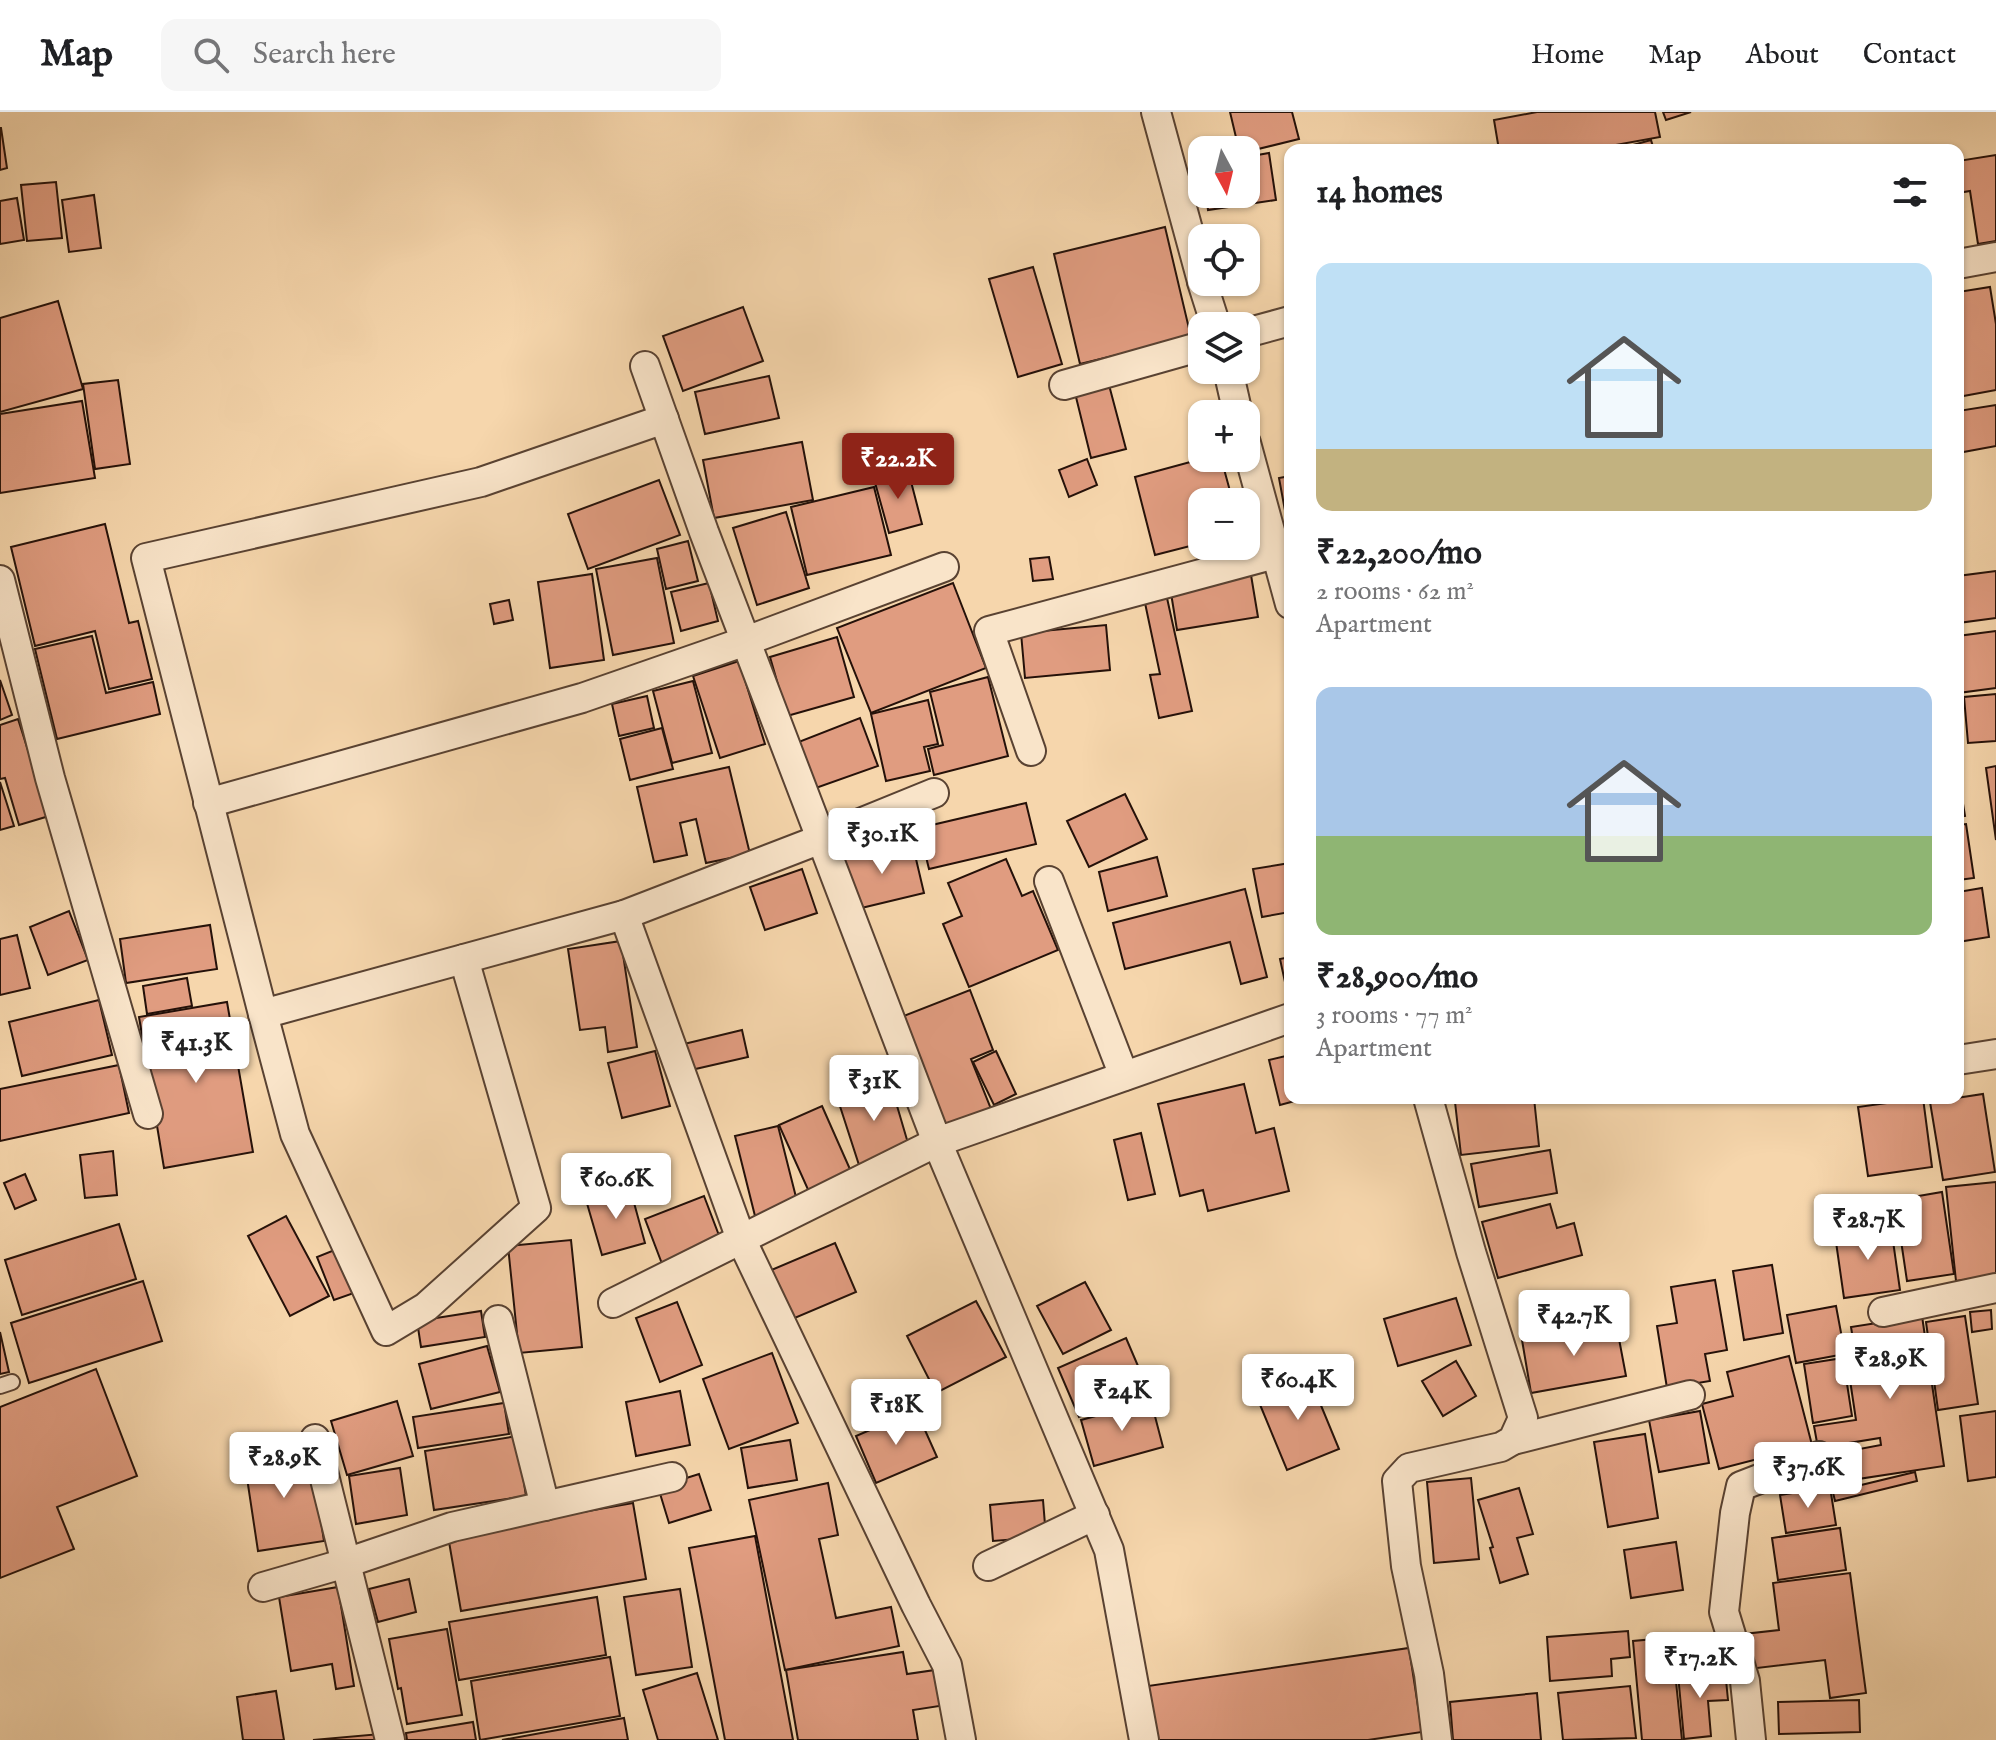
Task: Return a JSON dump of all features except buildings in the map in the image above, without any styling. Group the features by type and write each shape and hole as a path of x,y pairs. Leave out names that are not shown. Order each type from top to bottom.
{"street":[{"path":"1156,112 1188,230"},
{"path":"1964,263 1996,257"},
{"path":"1260,329 1284,323"},
{"path":"1064,385 1188,350"},
{"path":"645,366 704,532 937,1142 1109,1550 1144,1740"},
{"path":"464,959 536,1208 426,1307 386,1331 295,1134 146,558 481,482 664,419"},
{"path":"1031,751 989,631 1284,552 1256,472"},
{"path":"208,803 582,698 944,567"},
{"path":"0,580 11,667 50,778 148,1114"},
{"path":"263,1014 624,915 934,793"},
{"path":"1049,881 1124,1076"},
{"path":"624,915 741,1239 947,1665 961,1740"},
{"path":"613,1303 937,1142 1284,1020"},
{"path":"1964,1059 1996,1054"},
{"path":"1430,1104 1471,1252 1523,1418 1513,1440"},
{"path":"1883,1312 1996,1288"},
{"path":"498,1320 545,1506"},
{"path":"1437,1740 1429,1674 1406,1566 1397,1481 1409,1468 1501,1447 1513,1440 1690,1395"},
{"path":"315,1439 390,1740"},
{"path":"1751,1740 1745,1681 1724,1612 1741,1486 1819,1456"},
{"path":"263,1587 452,1527 672,1477"},
{"path":"988,1566 1095,1515"}]}
